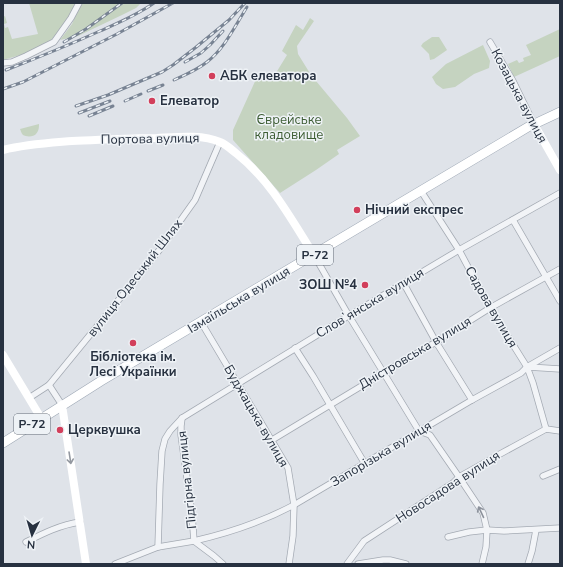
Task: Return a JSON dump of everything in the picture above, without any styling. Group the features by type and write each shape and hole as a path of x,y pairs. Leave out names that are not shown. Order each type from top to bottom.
{"main road":[{"name":"Ізмаїльська вулиця","path":"3,443 62,405 421,191 534,124 560,112"},
{"name":"Козацька вулиця","path":"534,124 560,170"},
{"name":"Портова вулиця","path":"3,150 24,145 121,138 195,137 220,142 247,162 271,188 314,255"},
{"path":"3,355 41,418"},
{"path":"62,405 86,564"}],"street":[{"path":"3,63 12,62 54,42 71,18 79,3"},
{"name":"Козацька вулиця","path":"490,42 513,80 534,124"},
{"name":"вулиця Одеський Шлях","path":"29,398 49,385 161,248 195,200 220,142"},
{"name":"Садова вулиця","path":"421,191 459,250 490,308 527,367 546,429"},
{"name":"Словʼянська вулиця","path":"158,547 162,451 165,439 182,418 348,316 459,250 560,193"},
{"path":"513,220 560,301"},
{"path":"314,255 348,316 419,431 430,435 483,513 487,530 486,547 482,564"},
{"name":"Дністровська вулиця","path":"272,440 490,308 560,269"},
{"path":"404,284 436,342 472,400"},
{"name":"Буджацька вулиця","path":"201,322 288,468 294,505 293,536 289,564"},
{"path":"295,348 365,464"},
{"name":"Запорізька вулиця","path":"115,564 158,547 218,536 278,513 521,373 527,367 560,348"},
{"path":"527,367 560,369"},
{"path":"49,385 62,405"},
{"name":"Підгірна вулиця","path":"182,418 181,435 192,514 194,541"},
{"path":"546,429 560,431"},
{"name":"Новосадова вулиця","path":"347,564 364,541 453,483 459,477 546,429"},
{"path":"543,476 560,469"},
{"path":"26,542 53,529 80,522"},
{"path":"448,537 487,530 504,531 560,528"},
{"path":"528,564 536,530"},
{"path":"194,541 223,564"},
{"path":"213,564 214,556"},
{"path":"358,564 390,560 406,564"}],"green space":[{"path":"29,3 75,3 70,15 59,32 44,45 24,54 3,60 3,17 5,16 7,23 4,24 5,28 8,27 12,39 38,34"},
{"path":"81,3 141,3 136,8 78,36 60,40 72,24"},
{"name":"Єврейське кладовище","path":"310,18 314,21 297,46 298,54 311,75 360,136 337,150 339,154 280,193 233,140 233,130 257,77 263,81 271,81 287,55 282,51 296,25 303,30"},
{"path":"560,29 560,56 514,77 508,64 517,60 519,63 524,61 523,58 531,55 526,45"},
{"path":"432,37 439,37 447,50 430,60 429,54 421,46"},
{"path":"483,45 490,61 489,68 474,74 455,87 443,89 436,84 432,77 446,64"},
{"path":"39,124 38,132 34,136 23,135 21,133 20,129"}],"railway":[{"path":"64,42 86,29 122,3"},
{"path":"6,70 114,25 154,3"},
{"path":"3,89 23,82 117,34 173,3"},
{"path":"76,106 108,95 162,72 195,48 229,20 245,3"},
{"path":"174,80 207,62 219,50 247,7"},
{"path":"185,62 201,53 223,31"},
{"path":"148,91 163,85"},
{"path":"125,101 141,94"},
{"path":"79,113 110,101"},
{"path":"89,116 113,106"}],"place":[{"name":"АБК елеватора","path":"212,76"},
{"name":"Елеватор","path":"152,101"},
{"name":"Нічний експрес","path":"357,210"},
{"name":"ЗОШ №4","path":"365,285"},
{"name":"Бібліотека ім. Лесі Українки","path":"133,343"},
{"name":"Церквушка","path":"60,430"}]}
